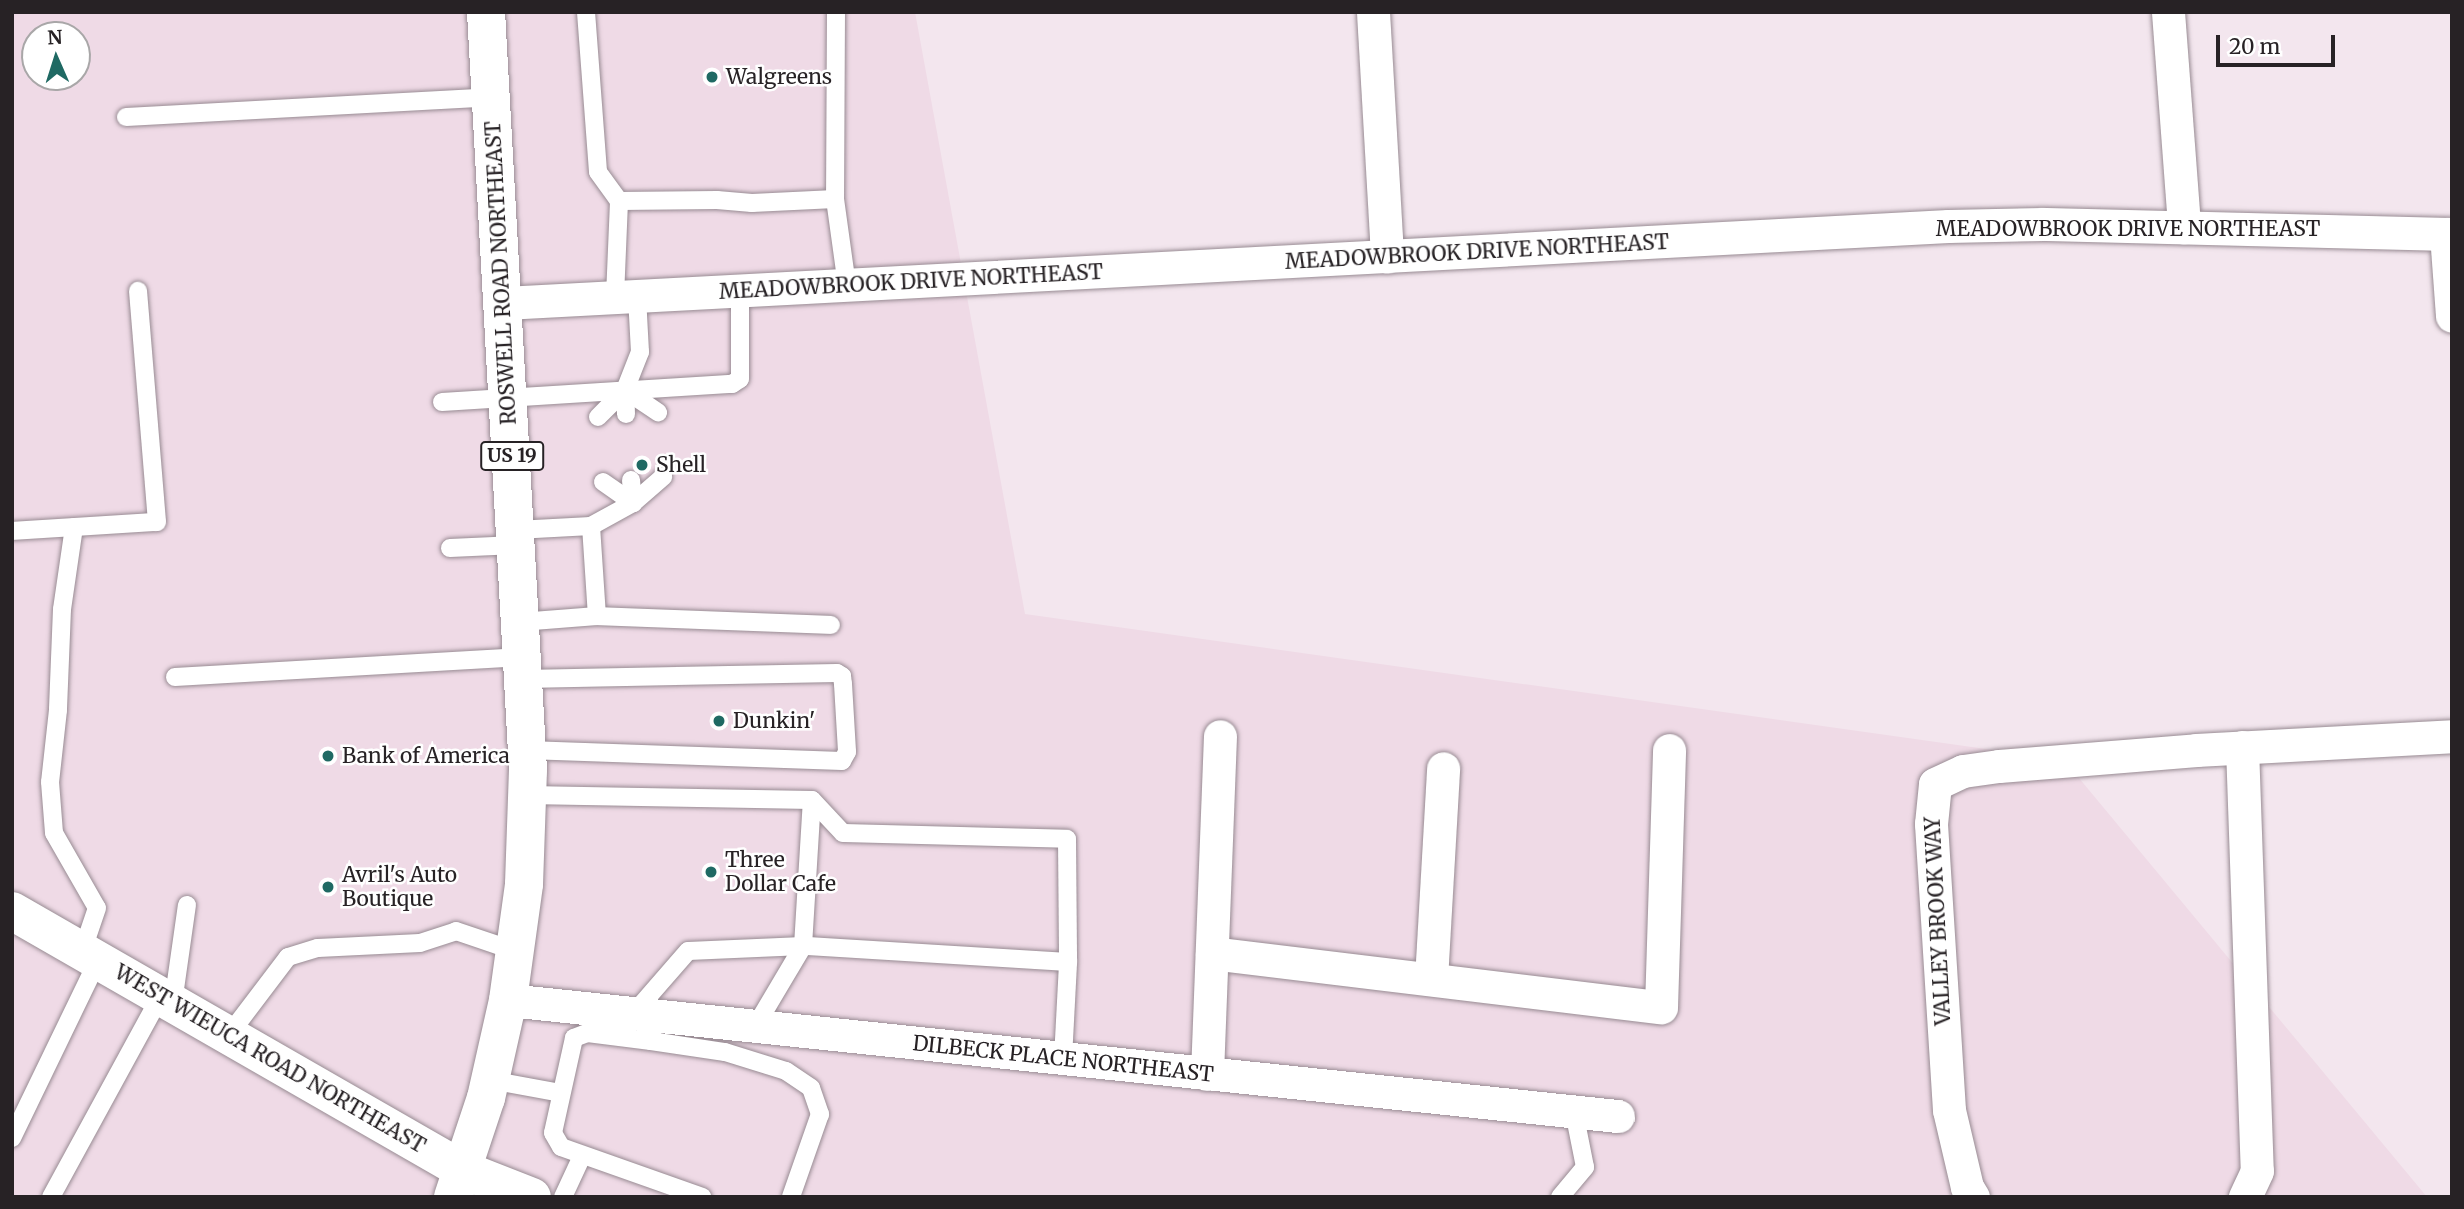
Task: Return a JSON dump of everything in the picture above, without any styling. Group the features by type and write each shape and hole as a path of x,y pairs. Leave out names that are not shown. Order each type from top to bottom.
{"main road":[{"name":"ROSWELL ROAD NORTHEAST","path":"458,1183 490,1080 508,1000 524,884 527,795 509,398 486,12"},
{"name":"WEST WIEUCA ROAD NORTHEAST","path":"12,911 228,1035 458,1183 532,1197"}],"street":[{"path":"1373,12 1387,257"},
{"path":"2168,12 2184,227"},
{"name":"MEADOWBROOK DRIVE NORTHEAST","path":"504,303 1948,226 2043,224 2449,234"},
{"path":"2449,234 2452,316"},
{"path":"1208,1074 1220,736"},
{"name":"VALLEY BROOK WAY","path":"1973,1197 1967,1187 1949,1110 1931,824 1936,784 1963,771 1999,766 2242,747 2452,736"},
{"path":"2242,747 2257,1171 2245,1197"},
{"path":"1212,953 1661,1007 1669,750"},
{"path":"1431,979 1443,768"},
{"name":"DILBECK PLACE NORTHEAST","path":"508,1000 646,1023 755,1027 1618,1116"}],"lane":[{"path":"586,12 598,172 619,201 626,296 640,352 625,390 598,417"},
{"path":"836,12 835,199 847,285"},
{"path":"127,117 491,97"},
{"path":"619,201 717,200 752,204 835,199"},
{"path":"442,402 732,384 740,379 740,290"},
{"path":"12,531 157,522 138,291"},
{"path":"625,390 659,412"},
{"path":"625,390 626,414"},
{"path":"450,548 591,526 633,503 663,477"},
{"path":"631,480 633,503"},
{"path":"603,482 633,503"},
{"path":"591,526 597,616"},
{"path":"12,1138 90,956 97,908 54,833 50,782 58,710 62,609 74,527"},
{"path":"522,652 597,616 831,625"},
{"path":"175,677 522,652 837,673 842,676 847,752 842,761 527,750"},
{"path":"527,795 812,800 843,833 1067,839 1068,962 1063,1059"},
{"path":"755,1027 803,946 812,800"},
{"path":"51,1197 96,1116 167,1000 187,905"},
{"path":"228,1035 288,957 318,948 420,943 456,931 515,951"},
{"path":"646,1023 688,951 803,946 1068,962"},
{"path":"702,1197 561,1147 553,1133 574,1038 587,1033 646,1023 786,1071 811,1088 820,1114 791,1197"},
{"path":"490,1080 561,1093"},
{"path":"1560,1197 1585,1167 1574,1112"},
{"path":"563,1197 582,1156"}],"shaded area":[{"path":"12,12 915,12 1025,614 2064,760 2427,1197 12,1197"}],"place":[{"name":"Walgreens","path":"712,77"},
{"name":"Shell","path":"642,465"},
{"name":"Dunkin'","path":"719,721"},
{"name":"Bank of America","path":"328,756"},
{"name":"Three Dollar Cafe","path":"711,872"},
{"name":"Avril's Auto Boutique","path":"328,887"}]}
